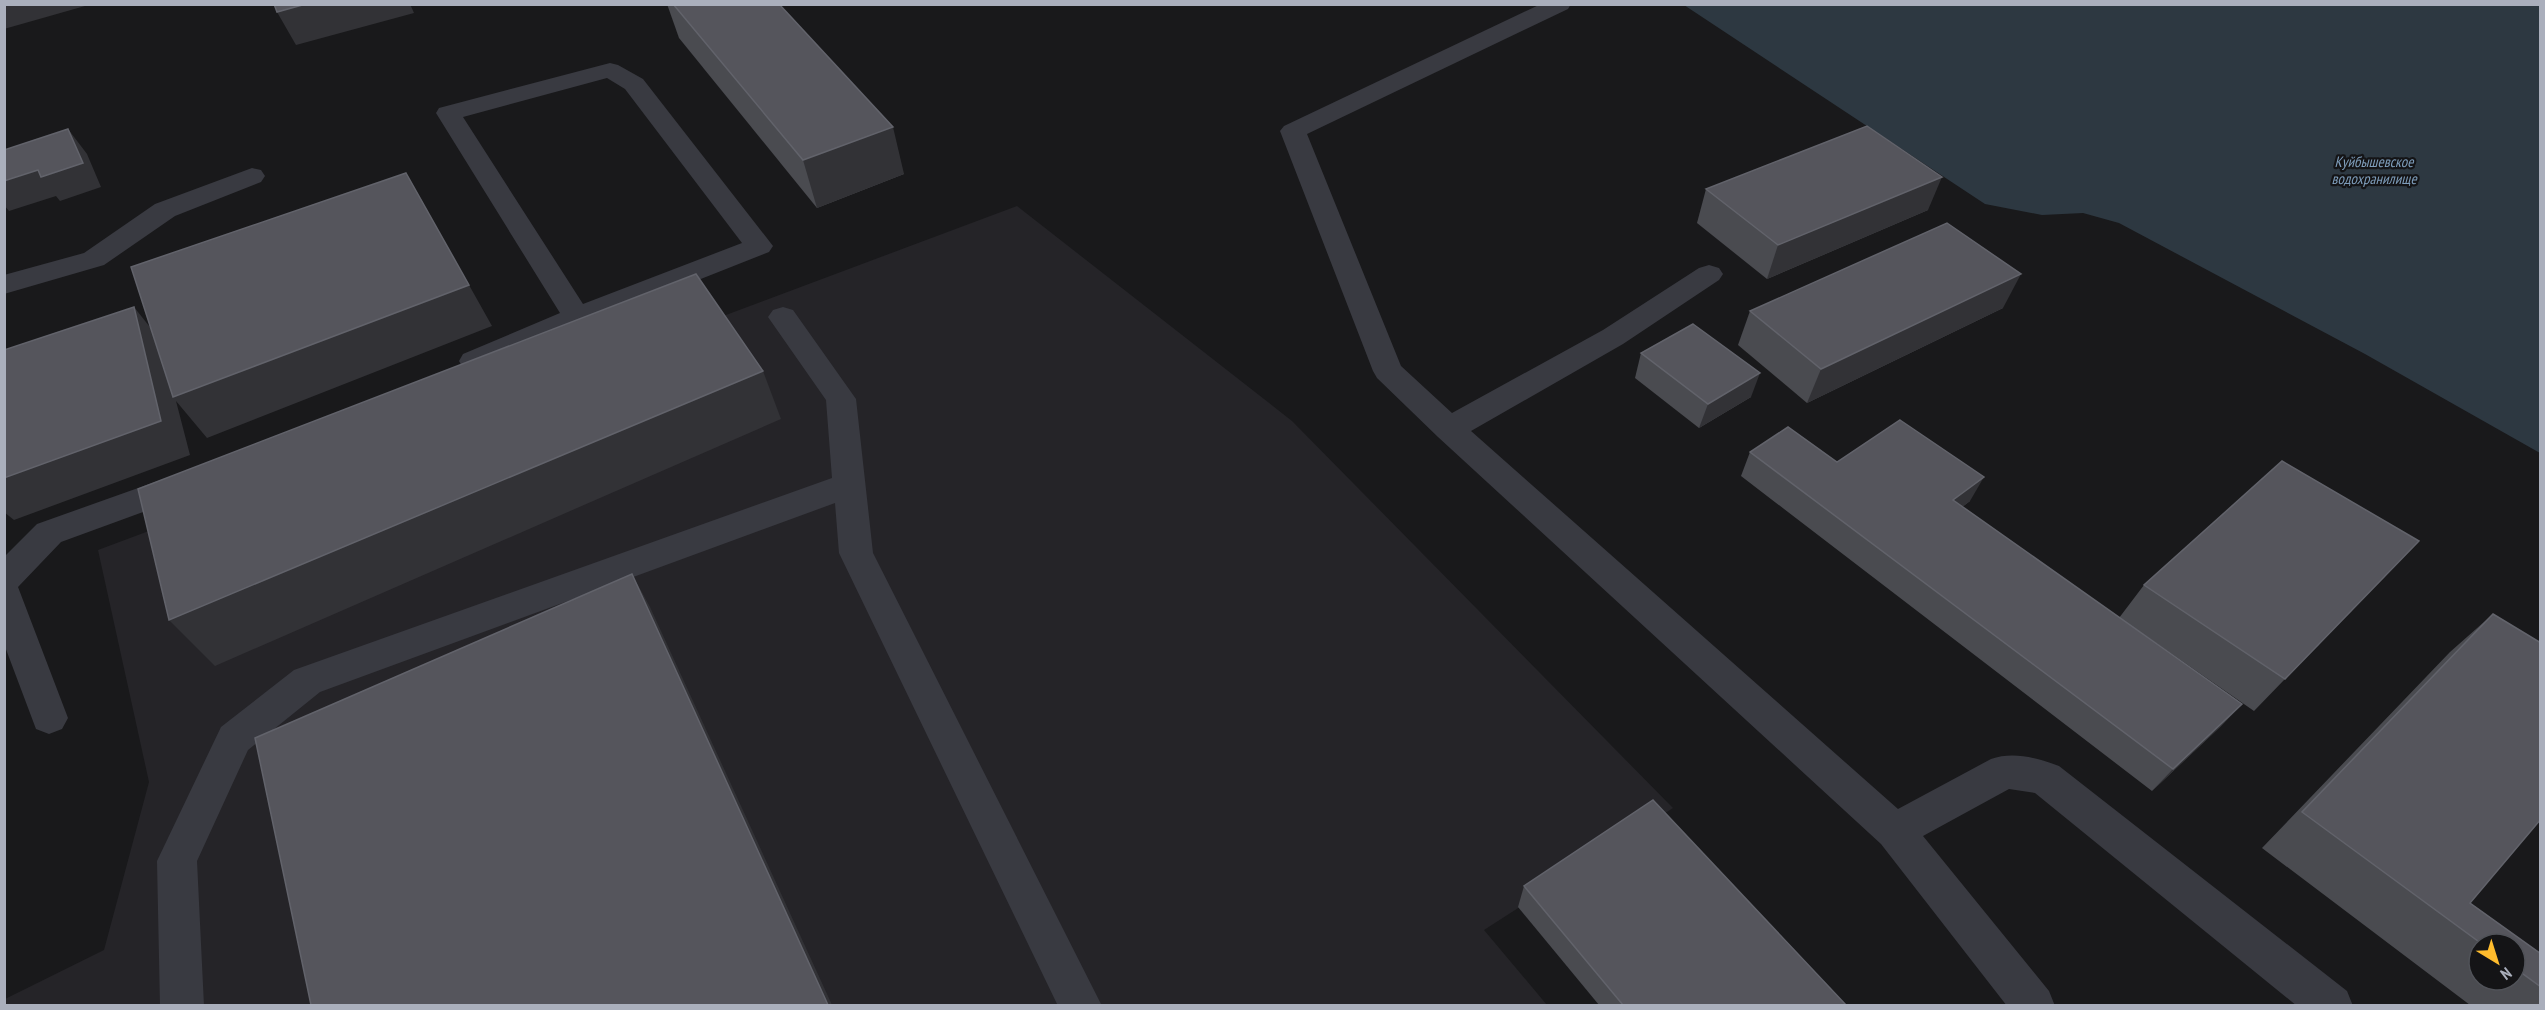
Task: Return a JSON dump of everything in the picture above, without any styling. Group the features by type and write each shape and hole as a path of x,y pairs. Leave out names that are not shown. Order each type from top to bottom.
{"lane":[{"path":"1560,4 1293,131 1388,371 1449,429 1895,831 2034,1005"},
{"path":"446,374 577,316 759,246 634,84 610,70 448,113 577,316"},
{"path":"4,285 94,259 165,210 252,176"},
{"path":"1449,429 1612,337 1709,274"},
{"path":"783,317 841,399 856,553 1081,1005"},
{"path":"4,579 49,533 215,472"},
{"path":"182,1005 177,861 234,739 307,681 849,484"},
{"path":"4,592 49,718"},
{"path":"1895,831 2005,771 2045,778 2332,1005"}],"shaded area":[{"path":"1017,206 1292,421 1673,808 1484,930 1547,1005 5,1006 5,999 104,950 149,782 98,550"}],"water":[{"name":"Куйбышевское водохранилище","path":"1684,5 2540,5 2540,453 2365,354 2119,223 2083,213 2042,215 1985,204"}],"building":[{"path":"274,4 306,4 277,12"},
{"path":"673,4 779,4 893,127 803,160"},
{"path":"1867,126 1942,177 1778,245 1706,189"},
{"path":"68,129 83,163 41,177 38,170 4,181 4,150"},
{"path":"406,173 469,285 173,397 131,267"},
{"path":"1947,223 2021,274 1821,369 1750,311"},
{"path":"696,274 763,371 169,620 138,489"},
{"path":"134,307 161,421 4,478 4,350"},
{"path":"1693,324 1760,373 1708,404 1641,353"},
{"path":"1900,420 1984,477 1953,500 2242,704 2173,769 1750,452 1788,427 1837,462"},
{"path":"2282,461 2419,541 2285,679 2144,585"},
{"path":"632,574 828,1005 311,1005 255,738"},
{"path":"2493,614 2541,643 2541,819 2470,903 2510,932 2467,933 2302,812"},
{"path":"1653,800 1846,1005 1623,1005 1524,886"},
{"path":"2527,944 2541,954 2541,987 2527,977"}]}
